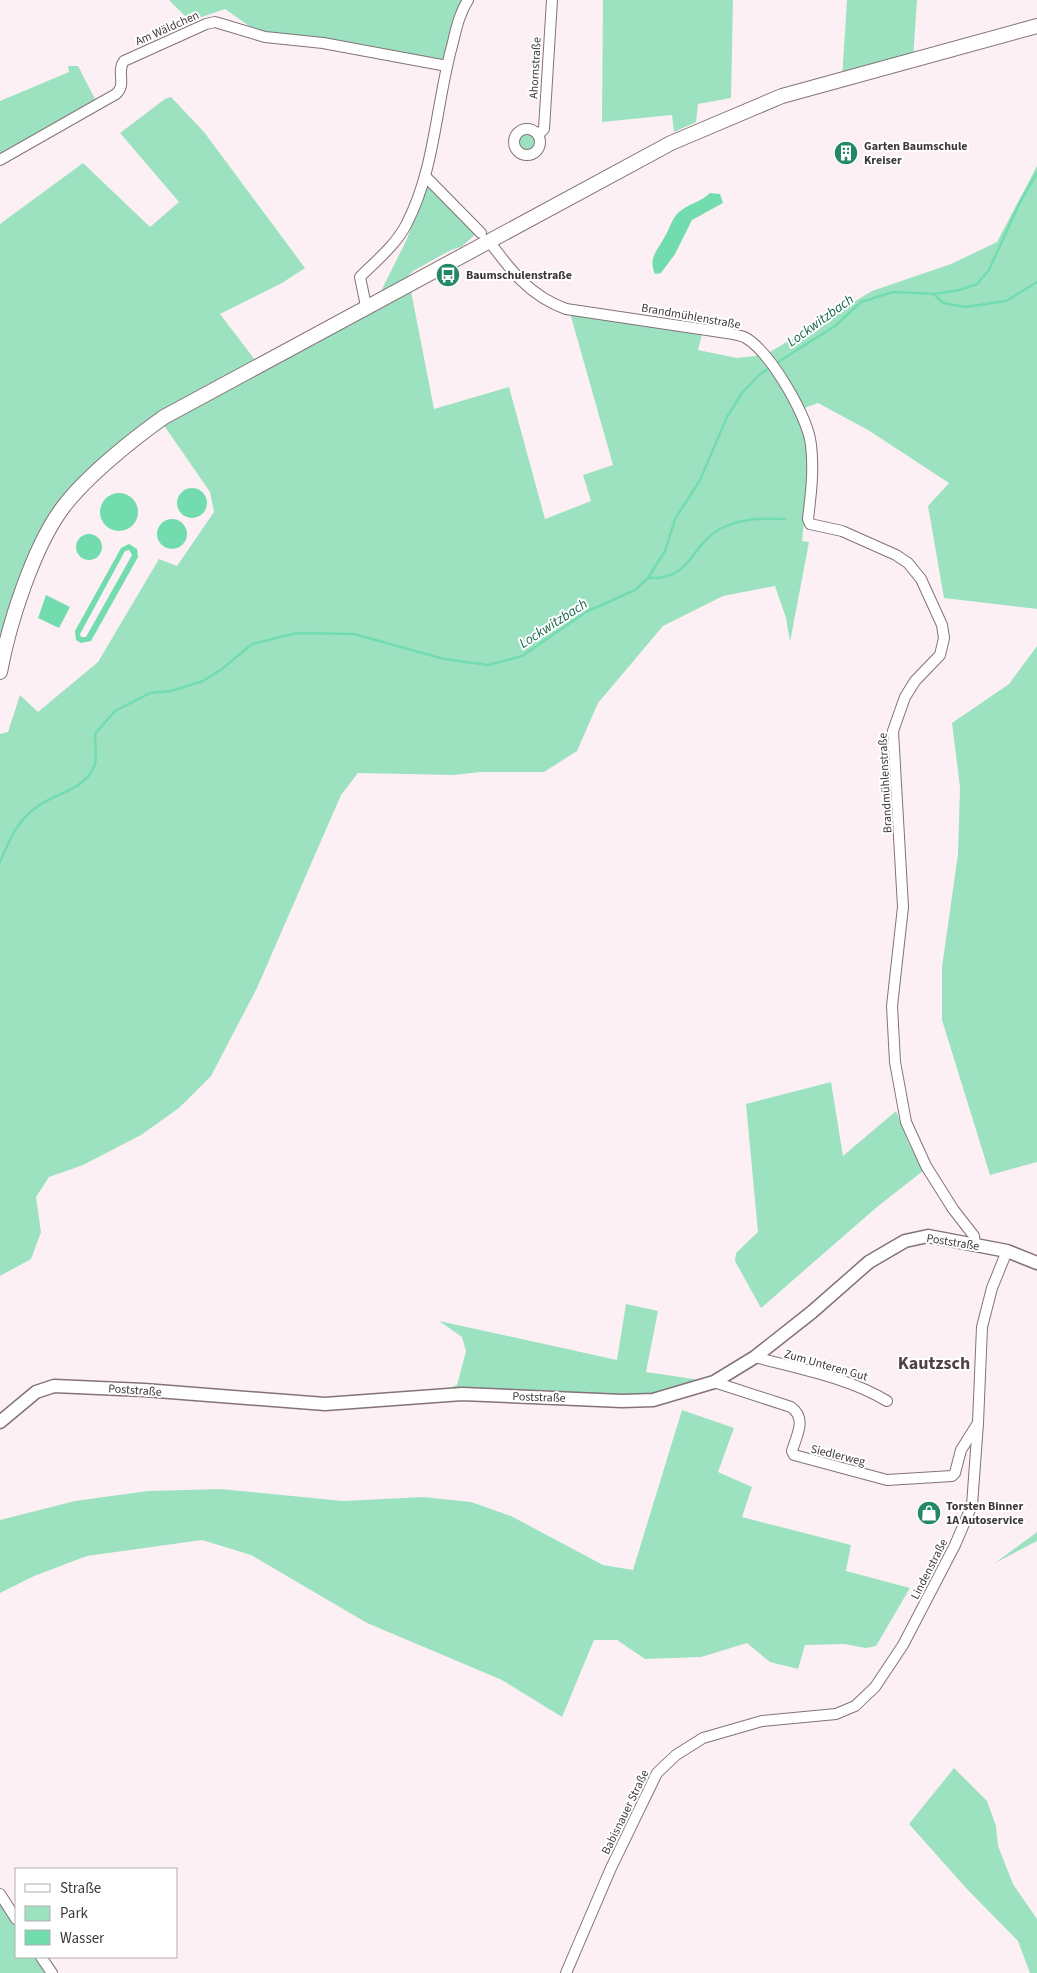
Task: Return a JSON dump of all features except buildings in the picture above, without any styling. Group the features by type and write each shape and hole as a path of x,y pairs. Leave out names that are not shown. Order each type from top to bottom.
{"main road":[{"path":"0,672 4,648 37,553 64,506 111,458 164,417 366,306 485,237 671,144 738,113 791,94 1037,26"}],"street":[{"path":"366,306 360,277 386,251 407,224 425,176 447,66 461,11 468,0"},
{"name":"Ahornstraße","path":"538,135 544,129 552,0"},
{"name":"Am Wäldchen","path":"0,160 116,94 122,86 120,66 124,61 206,24 215,22 265,37 323,42 447,66"},
{"path":"425,176 485,237"},
{"name":"Brandmühlenstraße","path":"485,237 504,262 528,288 548,302 566,309 728,333 746,338 765,356 778,375 799,410 811,444 810,524 842,531 896,555 908,563 921,579 942,625 944,638 940,655 915,681 905,697 893,731 903,907 892,1006 895,1062 906,1122 926,1166 953,1209 974,1236 975,1245"},
{"name":"Poststraße","path":"0,1422 36,1392 54,1386 144,1390 325,1404 462,1394 622,1401 652,1400 714,1382 755,1357 812,1312 869,1262 905,1241 928,1236 1007,1252 1037,1263"},
{"name":"Lindenstraße","path":"875,1687 904,1645 966,1521 972,1505 984,1311 1007,1252"},
{"name":"Zum Unteren Gut","path":"755,1357 845,1382 870,1391 887,1401"},
{"name":"Siedlerweg","path":"714,1382 791,1407 799,1413 801,1420 792,1451 794,1455 800,1458 887,1480 952,1476"},
{"name":"Lindenstraße","path":"952,1476 955,1473 961,1450 978,1422"},
{"name":"Babisnauer Straße","path":"566,1973 611,1868 657,1773 676,1755 703,1738 762,1721 836,1714 855,1706 875,1687"},
{"path":"0,1894 15,1917"},
{"path":"42,1958 52,1973"}],"green space":[{"path":"169,0 468,0 447,66 265,37 225,9 193,20 184,15"},
{"path":"603,0 733,0 731,98 698,104 696,122 674,132 672,115 602,122"},
{"path":"847,0 917,0 913,59 842,79"},
{"path":"68,66 78,66 97,103 0,159 0,101 69,72"},
{"path":"171,97 204,132 305,268 282,283 220,314 258,364 164,417 143,424 109,450 60,501 0,644 0,224 83,163 150,227 179,202 120,133 165,99"},
{"path":"527,134 533,137 536,143 533,149 527,152 521,149 518,143 521,137"},
{"path":"1037,166 1037,609 944,598 928,506 949,483 868,430 818,403 799,410 809,438 809,475 802,541 809,542 790,642 786,618 775,586 723,596 663,626 598,703 577,751 544,772 481,772 453,775 358,773 341,795 257,988 211,1076 179,1108 141,1135 83,1165 49,1177 36,1197 41,1232 31,1259 0,1276 0,734 8,732 20,695 38,712 98,662 159,559 177,566 214,512 210,492 163,424 411,291 434,409 509,387 545,519 591,501 583,475 613,465 570,313 702,334 698,350 737,358 765,355 872,291 951,264 997,242"},
{"path":"425,187 432,187 477,233 461,247 451,250 413,271 404,280 380,293 407,239"},
{"path":"1037,646 1037,1162 990,1175 942,1020 942,967 958,854 960,787 952,723 1009,684"},
{"path":"831,1082 843,1156 896,1111 908,1142 923,1171 877,1207 761,1308 735,1261 736,1253 758,1232 746,1104"},
{"path":"626,1304 658,1311 646,1372 714,1382 652,1400 425,1397 457,1385 466,1351 462,1337 439,1321 617,1360"},
{"path":"682,1410 734,1428 718,1472 752,1487 742,1517 851,1545 846,1571 910,1588 876,1646 866,1648 844,1644 805,1645 798,1669 770,1662 747,1643 701,1657 645,1659 617,1640 594,1640 562,1717 502,1680 367,1623 251,1555 202,1540 87,1556 34,1576 0,1593 0,1520 75,1501 148,1491 220,1489 343,1501 423,1497 471,1502 511,1516 603,1565 633,1570"},
{"path":"1037,1532 1037,1541 995,1563"},
{"path":"954,1768 987,1801 996,1826 998,1846 1013,1884 1037,1919 1037,1973 1030,1973 1018,1941 966,1888 909,1824"},
{"path":"0,1894 15,1917 15,1958 42,1958 52,1973 0,1973"}],"water":[{"path":"710,193 720,194 723,203 692,220 675,254 661,273 655,274 652,263 654,255 674,219 683,209"},
{"path":"192,488 203,492 207,503 203,514 192,518 181,514 177,503 181,492"},
{"path":"119,493 132,499 138,512 132,525 119,531 106,525 100,512 106,499"},
{"path":"172,519 183,523 187,534 183,545 172,549 161,545 157,534 161,523"},
{"path":"89,534 99,537 102,547 99,557 89,560 79,557 76,547 79,537"},
{"path":"129,544 137,549 138,557 91,641 81,643 76,640 75,631 121,548","holes":["129,550 132,555 86,637 81,637 80,634 125,551"]},
{"path":"46,595 70,607 59,628 38,618"}],"waterway":[{"name":"Lockwitzbach","path":"775,364 835,326 861,302 893,292 934,294 960,290 977,284 989,270 1019,204 1037,173"},
{"path":"934,294 943,303 965,307 1006,301 1037,282"},
{"name":"Lockwitzbach","path":"0,862 15,831 31,811 46,801 71,790 91,773 96,761 95,734 115,711 150,693 171,691 203,681 222,669 252,644 297,633 354,634 444,659 488,665 522,656 586,612 635,590 648,578 665,551 675,519 700,480 727,417 742,393 759,375 771,367"},
{"path":"648,578 674,574 689,561 710,536 728,525 752,519 785,519"}],"place":[{"name":"Garten Baumschule Kreiser","path":"846,153"},
{"name":"Baumschulenstraße","path":"448,275"},
{"name":"Torsten Binner 1A Autoservice","path":"929,1513"}],"district":[{"name":"Kautzsch","path":"934,1363"}]}
